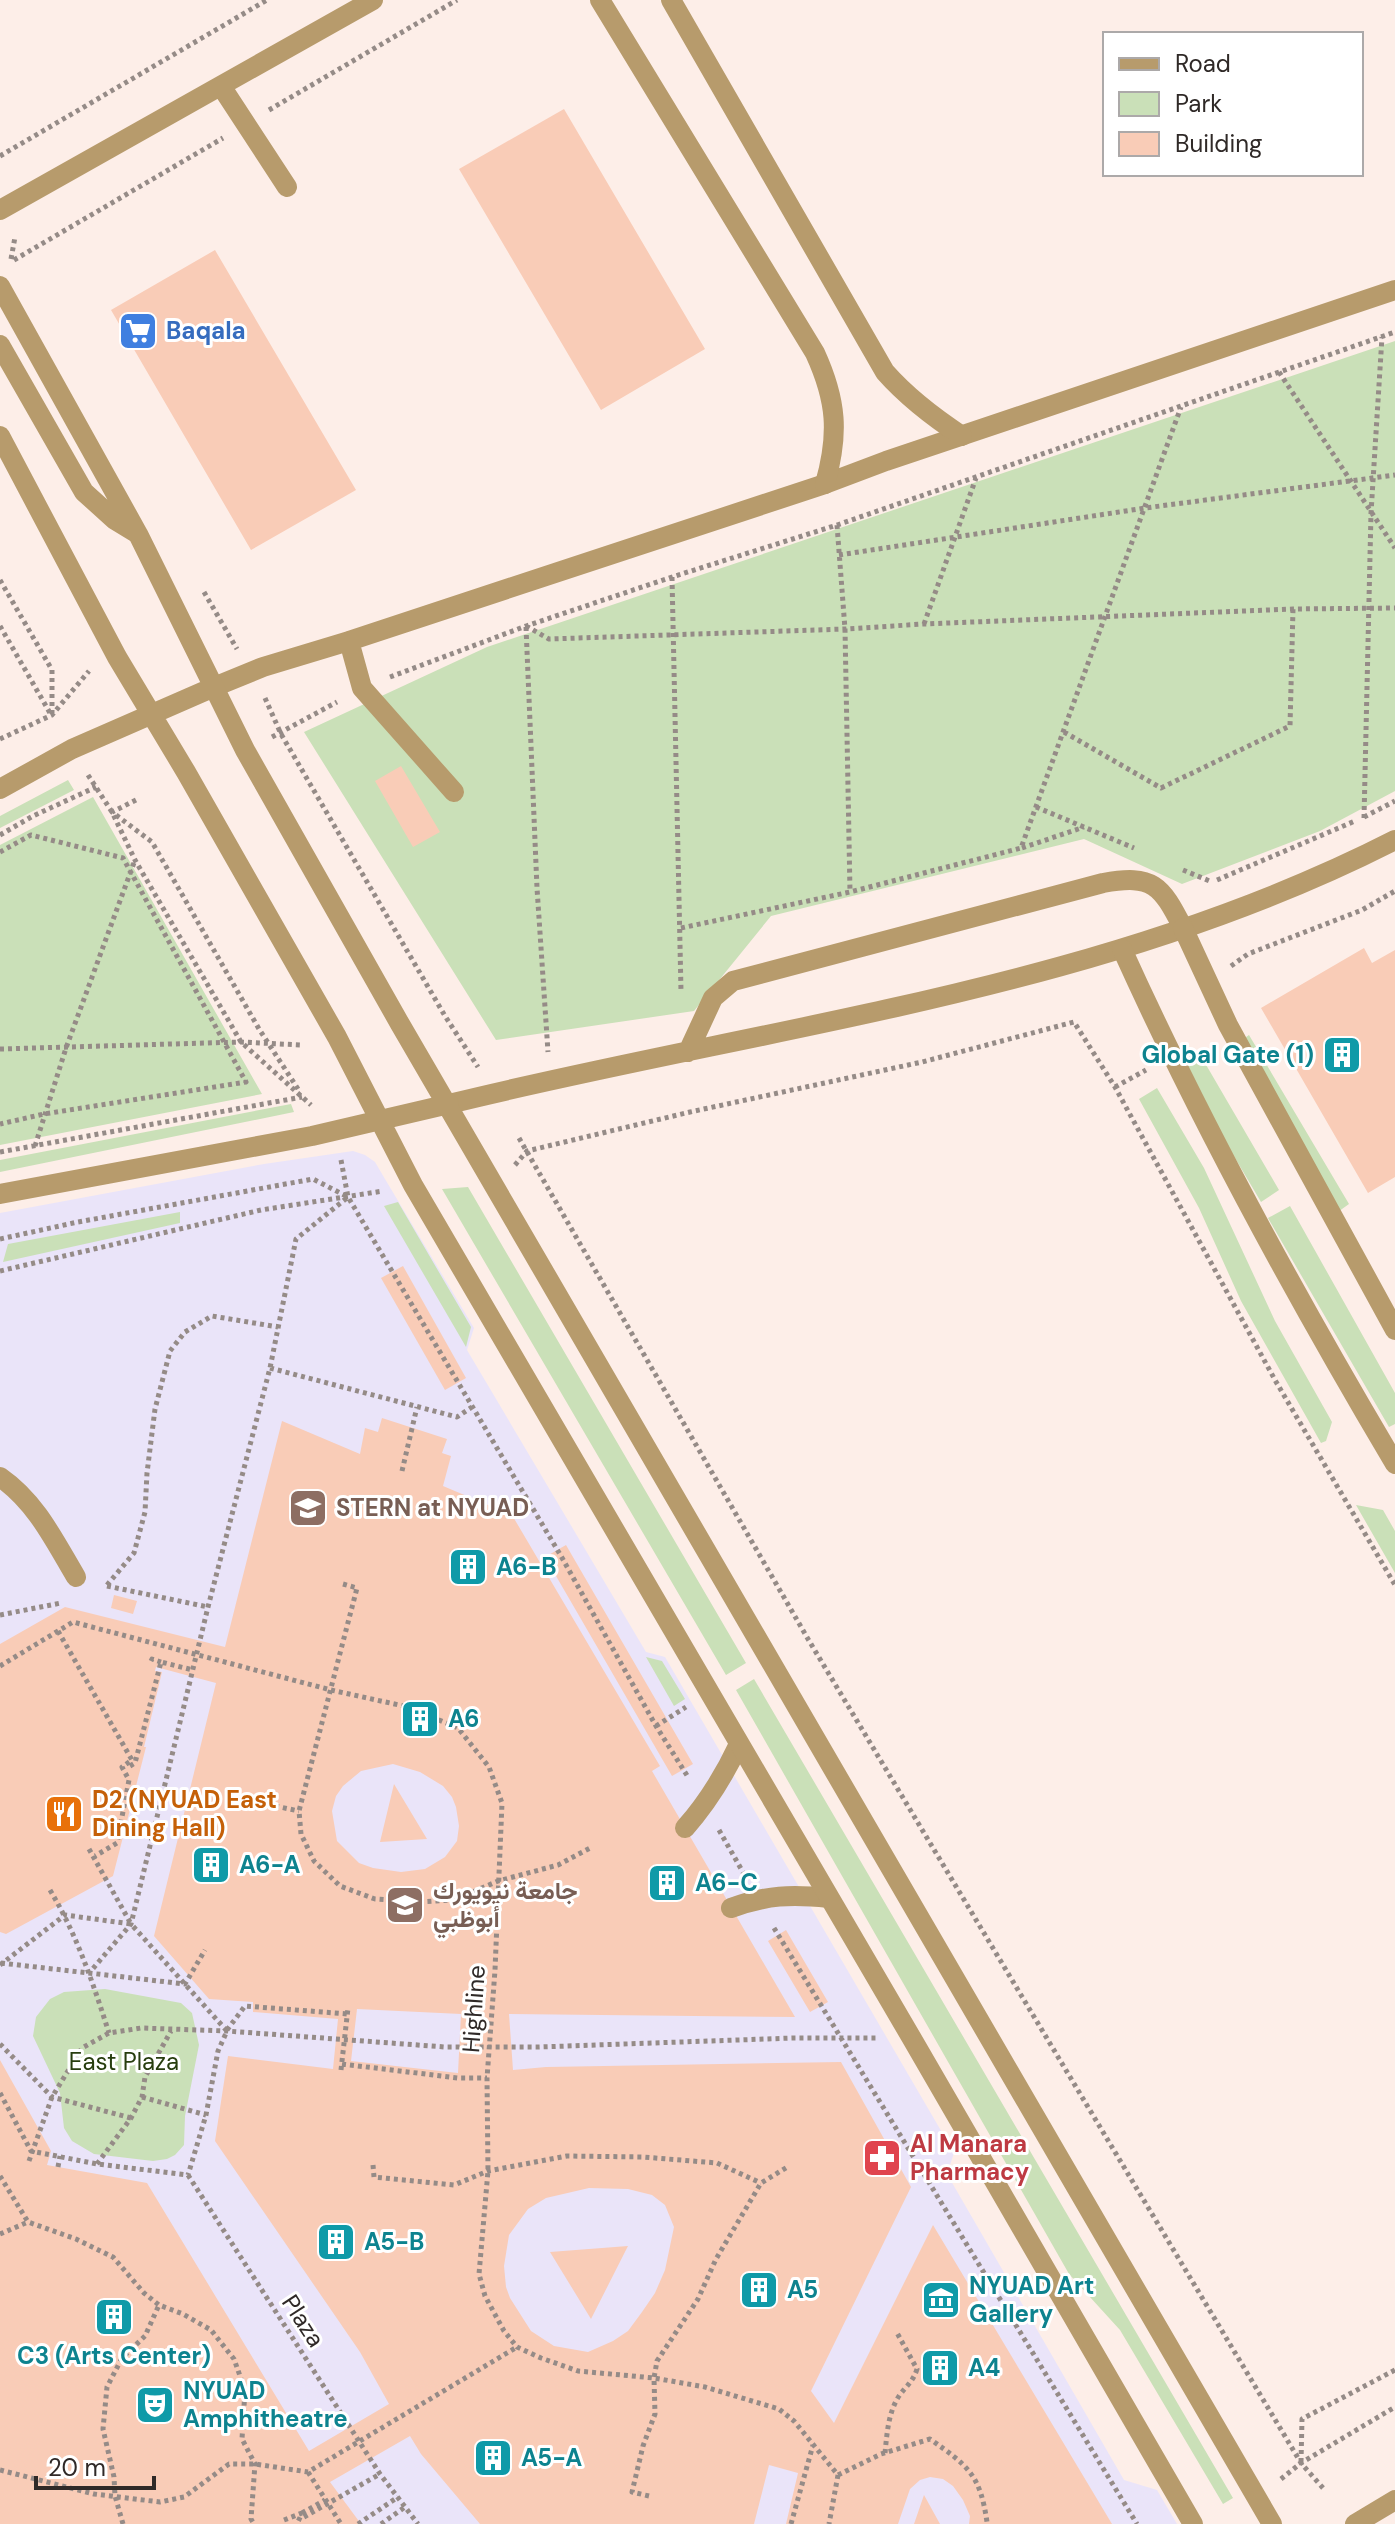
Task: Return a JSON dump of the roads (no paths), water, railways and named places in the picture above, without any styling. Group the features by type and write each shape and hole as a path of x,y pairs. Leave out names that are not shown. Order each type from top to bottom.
{"street":[{"path":"0,210 373,0"},
{"path":"600,0 815,353 832,397 835,426 833,455 825,484"},
{"path":"671,0 885,372 923,410 962,436"},
{"path":"221,86 287,187"},
{"path":"0,286 138,534 245,750 400,1024 1272,2524"},
{"path":"0,789 72,749 263,667 825,484 1395,290"},
{"path":"0,345 84,492 107,514 138,534"},
{"path":"0,436 117,657 333,1030 413,1185 1193,2524"},
{"path":"349,641 362,688 454,792"},
{"path":"0,1194 312,1136 834,1021 1122,949 1246,906 1395,840"},
{"path":"688,1052 713,998 733,981 1103,883 1144,880 1168,899 1228,1025 1395,1330"},
{"path":"1122,949 1171,1057 1227,1165 1395,1464"},
{"path":"0,1477 38,1512 76,1577"},
{"path":"685,1828 723,1778 739,1744"},
{"path":"731,1908 758,1899 792,1894 829,1898"},
{"path":"1355,2524 1395,2500"}],"place":[{"name":"Baqala","path":"138,331"},
{"name":"Global Gate (1)","path":"1342,1055"},
{"name":"STERN at NYUAD","path":"308,1508"},
{"name":"A6-B","path":"468,1567"},
{"name":"A6","path":"420,1719"},
{"name":"D2 (NYUAD East Dining Hall)","path":"64,1814"},
{"name":"A6-A","path":"211,1865"},
{"name":"A6-C","path":"667,1883"},
{"name":"جامعة نيويورك أبوظبي","path":"405,1905"},
{"name":"Al Manara Pharmacy","path":"882,2158"},
{"name":"A5-B","path":"336,2242"},
{"name":"A5","path":"759,2290"},
{"name":"NYUAD Art Gallery","path":"941,2300"},
{"name":"C3 (Arts Center)","path":"114,2317"},
{"name":"A4","path":"940,2368"},
{"name":"NYUAD Amphitheatre","path":"155,2405"},
{"name":"A5-A","path":"493,2458"}],"park label":[{"name":"East Plaza","path":"124,2062"}]}
